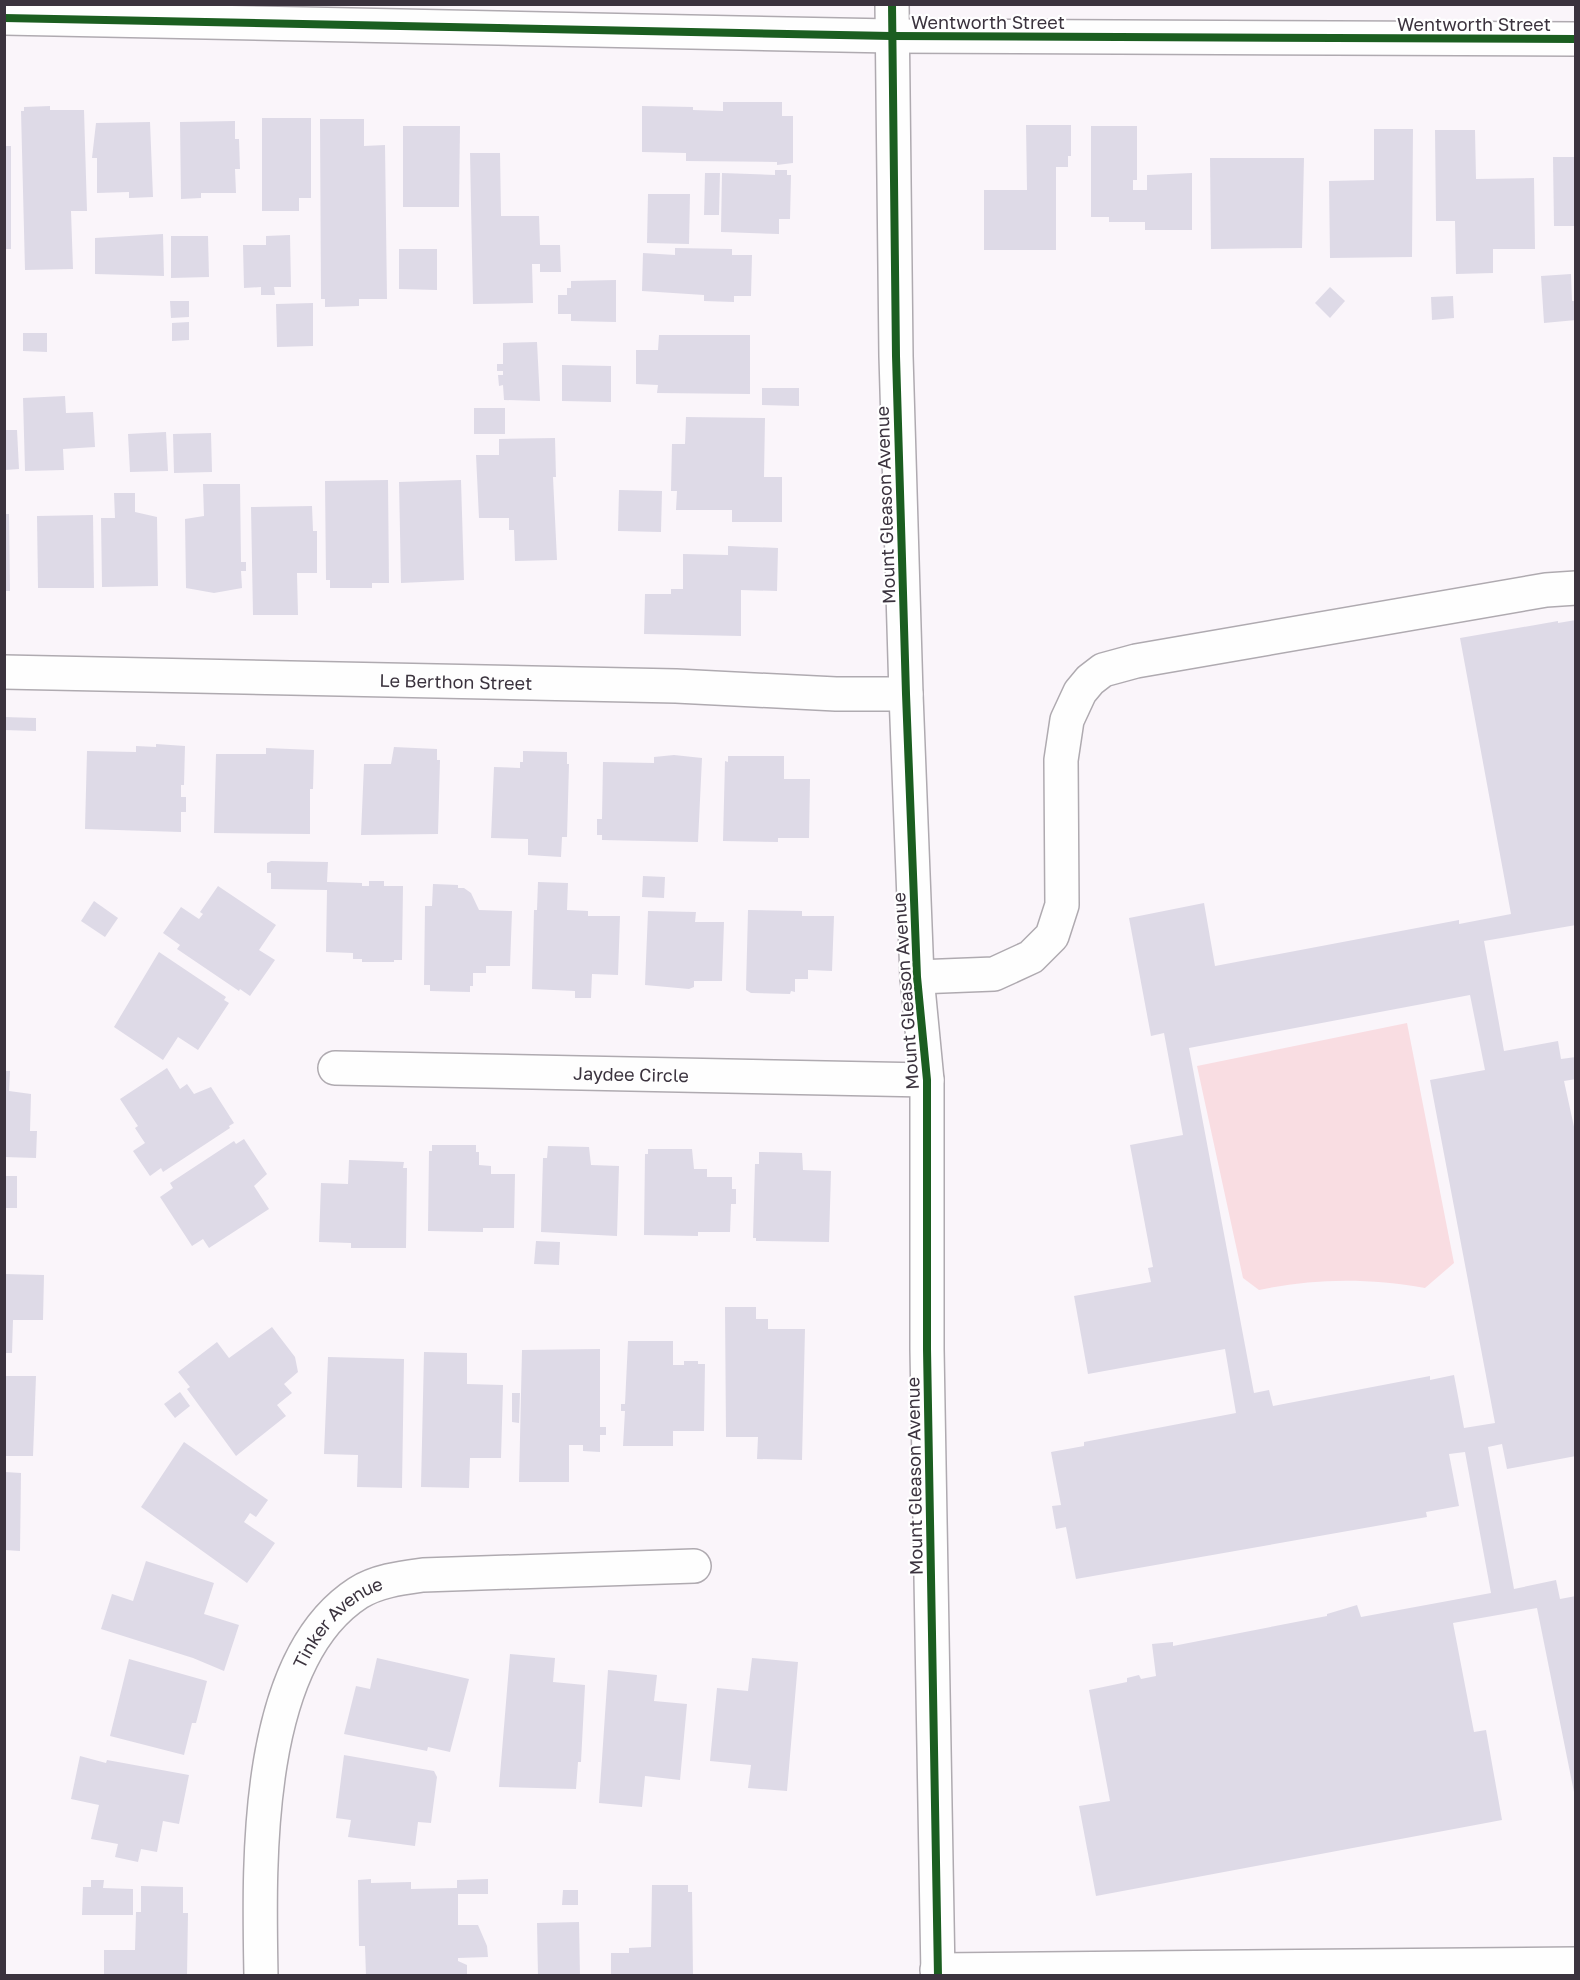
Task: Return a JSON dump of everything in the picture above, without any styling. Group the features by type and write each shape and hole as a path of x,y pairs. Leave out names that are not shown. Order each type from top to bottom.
{"street":[{"name":"Mount Gleason Avenue","path":"892,4 896,356 906,694 917,977 927,1080 927,1349 938,1973"},
{"name":"Wentworth Street","path":"4,18 891,36 1575,39"},
{"path":"917,977 994,974 1031,957 1052,936 1062,905 1061,760 1067,720 1080,692 1090,680 1104,670 1136,661 1546,590 1575,588"},
{"name":"Le Berthon Street","path":"4,672 665,686 836,694 906,694"},
{"name":"Jaydee Circle","path":"335,1068 927,1080"},
{"name":"Tinker Avenue","path":"261,1976 262,1823 271,1765 296,1673 315,1633 333,1613 359,1592 388,1580 423,1575 694,1566"},
{"path":"938,1973 1575,1964"}],"shaded area":[{"path":"1407,1023 1454,1263 1425,1288 1383,1282 1321,1281 1259,1290 1243,1278 1197,1066"}],"building":[{"path":"723,102 782,102 782,116 793,116 793,163 777,165 777,162 686,161 686,153 642,152 642,106 693,107 693,110 723,111"},
{"path":"50,106 50,110 84,110 87,211 71,211 73,269 25,270 21,111 24,111 24,107"},
{"path":"262,118 311,118 311,198 299,198 299,211 262,211"},
{"path":"320,119 364,119 364,146 385,145 387,299 359,299 359,306 325,307 325,299 321,299"},
{"path":"235,121 235,139 239,139 240,169 235,169 236,193 201,193 201,198 181,199 180,122"},
{"path":"150,122 153,197 129,198 129,192 97,193 97,158 92,158 96,123"},
{"path":"1026,125 1071,125 1071,156 1068,156 1068,167 1056,167 1056,250 984,250 984,190 1027,190"},
{"path":"403,126 460,126 459,207 403,207"},
{"path":"1091,126 1137,126 1137,180 1133,180 1133,190 1147,190 1147,175 1192,173 1192,230 1145,230 1145,222 1109,222 1109,217 1091,217"},
{"path":"1374,129 1413,129 1412,257 1330,258 1329,181 1374,180"},
{"path":"1435,130 1475,130 1476,179 1534,178 1535,249 1493,249 1493,273 1456,274 1455,221 1436,221"},
{"path":"4,146 11,146 11,249 4,249"},
{"path":"470,153 500,153 501,216 539,216 540,245 560,245 561,272 540,272 540,264 532,264 533,303 473,304"},
{"path":"1553,157 1574,157 1576,226 1554,226"},
{"path":"1210,158 1304,158 1302,248 1211,249"},
{"path":"775,170 787,170 787,175 791,175 790,219 779,219 779,234 721,232 722,173 775,175"},
{"path":"705,173 720,173 719,215 704,215"},
{"path":"648,194 690,194 689,244 647,243"},
{"path":"163,234 164,276 95,274 95,238"},
{"path":"290,235 291,287 274,287 275,295 261,295 261,287 244,288 243,245 266,245 266,236"},
{"path":"171,236 208,236 209,277 171,278"},
{"path":"675,248 732,249 732,255 752,255 751,296 734,296 734,302 704,301 704,295 642,291 643,253 675,255"},
{"path":"399,249 437,249 437,290 399,289"},
{"path":"1571,274 1572,301 1576,301 1576,320 1544,323 1541,276"},
{"path":"616,280 616,322 571,321 571,314 558,314 558,295 567,295 567,288 571,288 571,281"},
{"path":"1330,287 1345,301 1330,318 1315,303"},
{"path":"1453,296 1454,318 1432,320 1431,297"},
{"path":"170,301 189,301 189,317 171,318"},
{"path":"313,303 313,346 277,347 276,304"},
{"path":"189,322 189,340 172,341 172,323"},
{"path":"23,333 47,333 47,352 23,351"},
{"path":"659,335 750,335 750,394 657,393 658,385 636,384 636,350 658,350"},
{"path":"537,342 540,401 504,400 503,385 499,386 498,375 503,375 503,371 497,371 497,364 503,364 503,343"},
{"path":"562,365 611,366 611,402 562,401"},
{"path":"762,388 799,388 799,406 762,405"},
{"path":"65,396 66,413 93,412 95,447 63,449 64,470 25,471 23,398"},
{"path":"474,408 505,408 505,434 474,434"},
{"path":"686,417 765,418 764,477 782,477 782,522 732,522 732,510 676,510 677,491 671,491 672,444 685,444"},
{"path":"5,430 17,430 19,469 5,470"},
{"path":"166,432 168,471 130,472 128,434"},
{"path":"211,433 212,472 174,473 173,434"},
{"path":"555,438 556,477 553,477 557,560 515,561 514,530 509,530 509,518 479,518 476,455 499,455 499,439"},
{"path":"388,480 389,583 372,583 372,588 330,588 330,580 326,580 325,481"},
{"path":"461,480 464,580 401,583 399,482"},
{"path":"203,484 240,484 241,562 246,562 246,571 241,571 242,588 214,593 186,588 185,519 204,516"},
{"path":"619,490 662,491 661,532 618,531"},
{"path":"114,493 135,493 135,512 157,517 158,586 102,587 101,518 115,518"},
{"path":"312,506 313,531 317,531 317,573 297,573 298,615 253,615 251,507"},
{"path":"4,514 9,514 10,591 4,591"},
{"path":"93,515 94,588 38,588 37,516"},
{"path":"728,546 778,548 777,591 741,590 741,636 644,634 645,594 671,594 671,589 683,589 683,554 728,555"},
{"path":"1576,620 1576,925 1484,941 1504,1051 1558,1041 1561,1059 1576,1057 1576,1079 1564,1081 1576,1136 1576,1456 1507,1469 1502,1444 1488,1447 1514,1589 1556,1580 1560,1599 1576,1596 1576,1802 1537,1608 1453,1623 1474,1732 1486,1730 1502,1820 1096,1896 1079,1806 1110,1801 1089,1690 1127,1682 1127,1678 1139,1675 1141,1679 1156,1676 1152,1644 1173,1642 1173,1646 1327,1616 1327,1614 1357,1605 1361,1617 1491,1593 1465,1452 1449,1454 1459,1506 1426,1512 1427,1517 1076,1579 1066,1527 1056,1529 1052,1506 1061,1505 1051,1452 1084,1446 1084,1442 1236,1413 1225,1349 1088,1374 1074,1296 1151,1282 1148,1268 1153,1267 1130,1145 1183,1135 1164,1033 1151,1036 1129,918 1204,903 1215,966 1459,920 1459,924 1511,914 1460,638 1558,621 1558,623","holes":["1470,995 1485,1070 1430,1080 1495,1423 1464,1428 1454,1375 1430,1380 1430,1376 1273,1406 1269,1390 1254,1393 1189,1048"]},
{"path":"4,717 36,718 36,731 4,730"},
{"path":"156,744 185,746 184,785 181,785 181,797 186,797 186,812 181,812 181,832 85,829 87,751 136,752 136,746 156,747"},
{"path":"394,747 437,749 437,760 440,760 438,834 361,835 364,764 391,764"},
{"path":"266,748 314,750 313,789 310,789 310,834 214,833 216,754 266,754"},
{"path":"523,751 567,752 567,764 569,764 567,837 562,837 561,857 528,855 528,839 491,838 494,767 520,768 520,762 523,762"},
{"path":"674,755 702,758 698,842 602,840 602,835 597,835 597,819 602,819 603,762 654,763 654,757"},
{"path":"728,756 784,756 784,779 810,779 809,838 778,838 778,842 723,841 725,761 728,762"},
{"path":"271,861 328,862 327,882 362,883 362,886 369,886 369,881 384,881 384,886 403,886 402,960 362,962 362,959 353,959 353,953 326,952 327,890 271,889 271,873 267,873 267,863"},
{"path":"643,876 665,877 664,898 642,897"},
{"path":"538,882 568,883 567,910 588,911 588,916 620,916 618,975 592,974 591,998 575,998 575,991 532,989 534,910 537,910"},
{"path":"433,884 458,885 458,888 464,888 471,893 479,910 512,911 510,966 486,966 486,973 473,973 473,986 470,986 470,992 430,991 430,985 424,985 425,906 432,906"},
{"path":"218,886 276,925 259,950 275,960 250,996 177,949 180,945 163,933 181,907 199,919 203,914 200,912"},
{"path":"94,901 118,918 105,937 81,921"},
{"path":"748,910 802,911 802,916 834,916 832,971 808,970 808,979 795,979 795,992 791,991 790,994 751,993 746,990"},
{"path":"648,911 696,912 695,922 724,922 722,981 694,981 694,987 689,989 645,985"},
{"path":"159,952 226,997 224,1000 229,1003 198,1050 178,1037 163,1060 114,1027"},
{"path":"167,1068 180,1089 187,1084 194,1094 211,1087 234,1123 229,1126 230,1128 163,1172 161,1168 150,1176 133,1151 145,1143 135,1128 138,1126 120,1099"},
{"path":"4,1071 10,1071 9,1091 31,1094 30,1131 37,1131 36,1158 4,1157"},
{"path":"244,1139 267,1174 254,1186 269,1209 209,1248 203,1239 192,1246 160,1197 173,1188 170,1183 234,1141 236,1144"},
{"path":"432,1145 476,1145 476,1152 479,1152 479,1165 491,1166 491,1174 515,1174 514,1228 483,1228 483,1232 428,1231 429,1151 432,1151"},
{"path":"548,1146 589,1147 591,1165 619,1166 617,1236 541,1232 543,1158 547,1158"},
{"path":"648,1149 692,1149 694,1169 707,1169 707,1177 732,1177 732,1189 736,1189 736,1204 731,1204 730,1232 698,1232 698,1236 644,1235 645,1154 648,1154"},
{"path":"759,1152 802,1153 803,1170 831,1171 829,1242 756,1241 756,1238 753,1238 755,1164 759,1164"},
{"path":"349,1160 404,1162 403,1168 407,1168 406,1248 351,1248 351,1243 319,1242 321,1183 348,1184"},
{"path":"4,1176 17,1176 17,1208 4,1208"},
{"path":"536,1241 560,1242 559,1265 534,1264"},
{"path":"5,1274 44,1275 43,1320 13,1320 12,1353 5,1353"},
{"path":"725,1307 756,1307 756,1319 768,1319 768,1329 805,1329 802,1460 757,1459 758,1437 726,1437"},
{"path":"272,1327 295,1357 298,1372 284,1384 292,1393 277,1405 286,1416 236,1456 187,1389 190,1387 178,1372 217,1342 229,1358"},
{"path":"628,1341 673,1341 673,1365 684,1365 684,1361 698,1361 698,1364 705,1364 704,1431 673,1431 673,1446 623,1446 625,1411 621,1411 621,1404 625,1404"},
{"path":"600,1349 600,1427 606,1427 606,1435 600,1435 600,1452 583,1451 583,1445 569,1445 569,1482 519,1482 522,1350"},
{"path":"424,1352 467,1353 467,1384 503,1385 501,1458 470,1458 469,1488 421,1487"},
{"path":"328,1357 404,1359 402,1488 357,1487 358,1455 324,1454"},
{"path":"4,1376 36,1376 33,1456 4,1456"},
{"path":"180,1392 190,1406 175,1418 164,1404"},
{"path":"512,1393 520,1393 519,1423 512,1422"},
{"path":"184,1442 268,1500 256,1517 250,1513 244,1522 275,1543 247,1583 141,1507"},
{"path":"5,1472 21,1473 20,1551 5,1550"},
{"path":"146,1561 214,1583 204,1614 239,1625 224,1671 193,1658 101,1629 112,1594 133,1601"},
{"path":"510,1654 555,1658 553,1682 585,1685 581,1762 578,1762 576,1789 499,1787"},
{"path":"377,1658 469,1679 450,1752 428,1747 427,1751 344,1734 356,1686 370,1689"},
{"path":"752,1658 798,1662 787,1791 748,1788 751,1765 710,1761 717,1688 748,1691"},
{"path":"129,1659 207,1681 196,1723 192,1723 184,1755 110,1736"},
{"path":"608,1670 657,1675 654,1701 687,1704 680,1780 645,1776 642,1807 599,1803"},
{"path":"344,1755 434,1771 437,1777 431,1823 418,1822 415,1846 348,1837 351,1820 336,1818"},
{"path":"80,1756 106,1763 107,1760 189,1775 179,1824 163,1821 157,1852 141,1849 138,1862 115,1857 118,1844 91,1839 99,1805 71,1799"},
{"path":"371,1879 371,1883 411,1882 411,1889 457,1888 457,1880 488,1879 488,1894 458,1894 458,1925 478,1925 487,1946 488,1957 458,1958 458,1961 467,1965 467,1976 366,1976 365,1946 359,1946 358,1880"},
{"path":"91,1880 104,1880 103,1888 133,1889 133,1915 82,1915 83,1887 91,1887"},
{"path":"652,1885 688,1885 688,1892 692,1892 693,1976 611,1976 611,1953 629,1953 629,1948 651,1947"},
{"path":"141,1886 183,1887 183,1913 188,1913 187,1976 104,1976 104,1950 135,1950 136,1912 141,1912"},
{"path":"563,1890 578,1890 578,1905 562,1905"},
{"path":"579,1922 580,1976 538,1976 537,1923"}],"cycle path":[{"path":"892,4 896,356 906,694 917,977 927,1080 927,1349 938,1976"},
{"path":"4,18 891,36 1576,39"}]}
